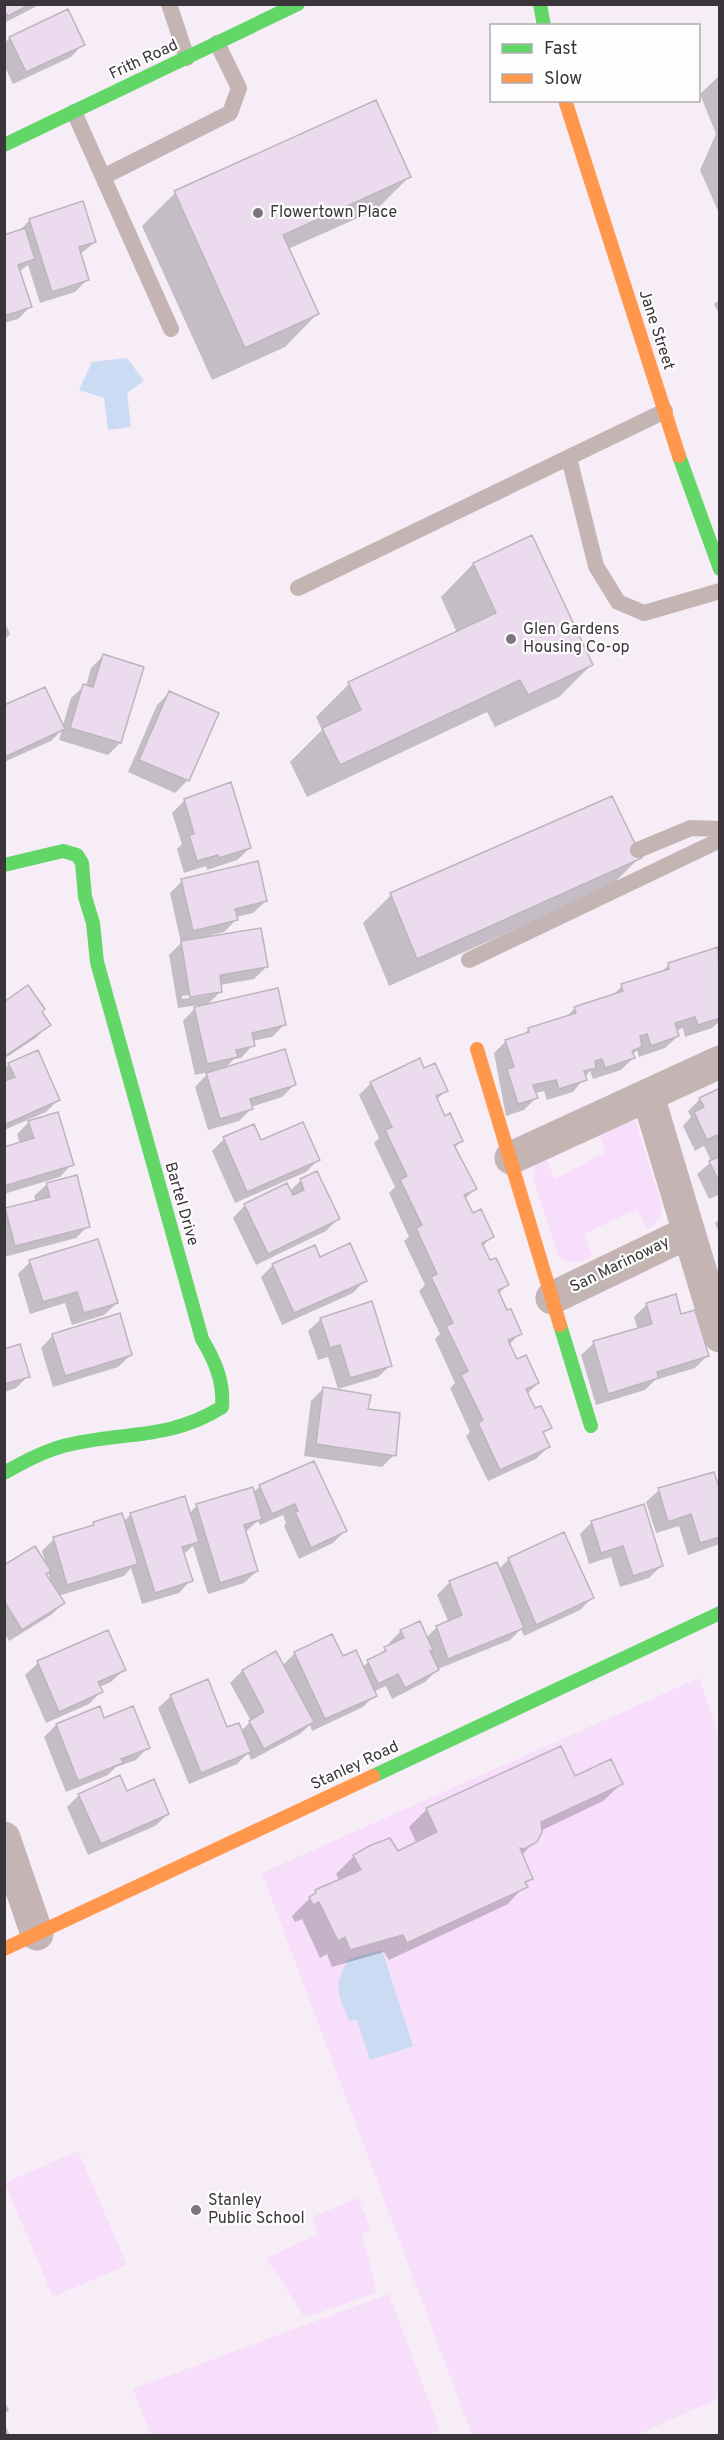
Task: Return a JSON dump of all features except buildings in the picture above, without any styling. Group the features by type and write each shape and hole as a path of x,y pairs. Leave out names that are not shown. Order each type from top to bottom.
{"street":[{"name":"Frith Road","path":"4,145 298,4"},
{"path":"540,4 544,24"},
{"name":"Jane Street","path":"566,102 665,411 720,569"},
{"name":"Bartel Drive","path":"4,865 63,851 76,855 82,863 85,897 93,923 97,962 202,1339 218,1369 224,1390 222,1407 210,1417 159,1431 64,1446 31,1458 4,1473"},
{"name":"San Marinoway","path":"477,1049 591,1426"},
{"path":"511,1158 720,1062"},
{"name":"San Marinoway","path":"648,1096 720,1336"},
{"name":"San Marinoway","path":"552,1298 689,1232"},
{"name":"Stanley Road","path":"4,1949 720,1613"},
{"path":"4,1838 37,1934"}],"lane":[{"path":"170,4 187,58"},
{"path":"103,177 230,112 239,88 217,43"},
{"path":"74,112 171,329"},
{"path":"298,588 665,411"},
{"path":"569,458 596,566 618,602 644,613 720,591"},
{"path":"638,850 691,828 720,829"},
{"path":"469,960 720,840"}],"shaded area":[{"path":"633,1113 660,1200 661,1218 648,1230 637,1209 584,1234 593,1257 571,1262 558,1255 533,1178 537,1158 543,1153 555,1179 606,1152 597,1129"},
{"path":"699,1678 720,1740 719,2398 637,2435 472,2435 262,1873"},
{"path":"78,2151 127,2265 53,2297 5,2183"},
{"path":"358,2198 371,2230 362,2235 377,2292 305,2318 266,2258 319,2234 312,2217"},
{"path":"389,2294 440,2431 427,2436 151,2435 133,2389"}],"water":[{"path":"127,358 144,381 127,393 131,427 108,430 104,398 79,390 92,362"},
{"path":"382,1950 413,2046 370,2060 357,2020 349,2021 338,1990 340,1976 349,1959"}],"traffic: fast":[{"path":"4,145 298,4"},
{"path":"540,4 544,24"},
{"path":"679,456 720,569"},
{"path":"4,865 63,851 77,855 82,863 85,897 93,923 97,962 202,1339 218,1372 222,1388 222,1407 202,1418 144,1434 84,1441 63,1446 4,1473"},
{"path":"560,1325 591,1426"},
{"path":"373,1776 720,1613"}],"traffic: slow":[{"path":"566,102 679,456"},
{"path":"477,1049 560,1325"},
{"path":"4,1949 373,1776"}],"place":[{"name":"Flowertown Place","path":"258,213"},
{"name":"Glen Gardens Housing Co-op","path":"511,639"},
{"name":"Stanley Public School","path":"196,2210"}]}
